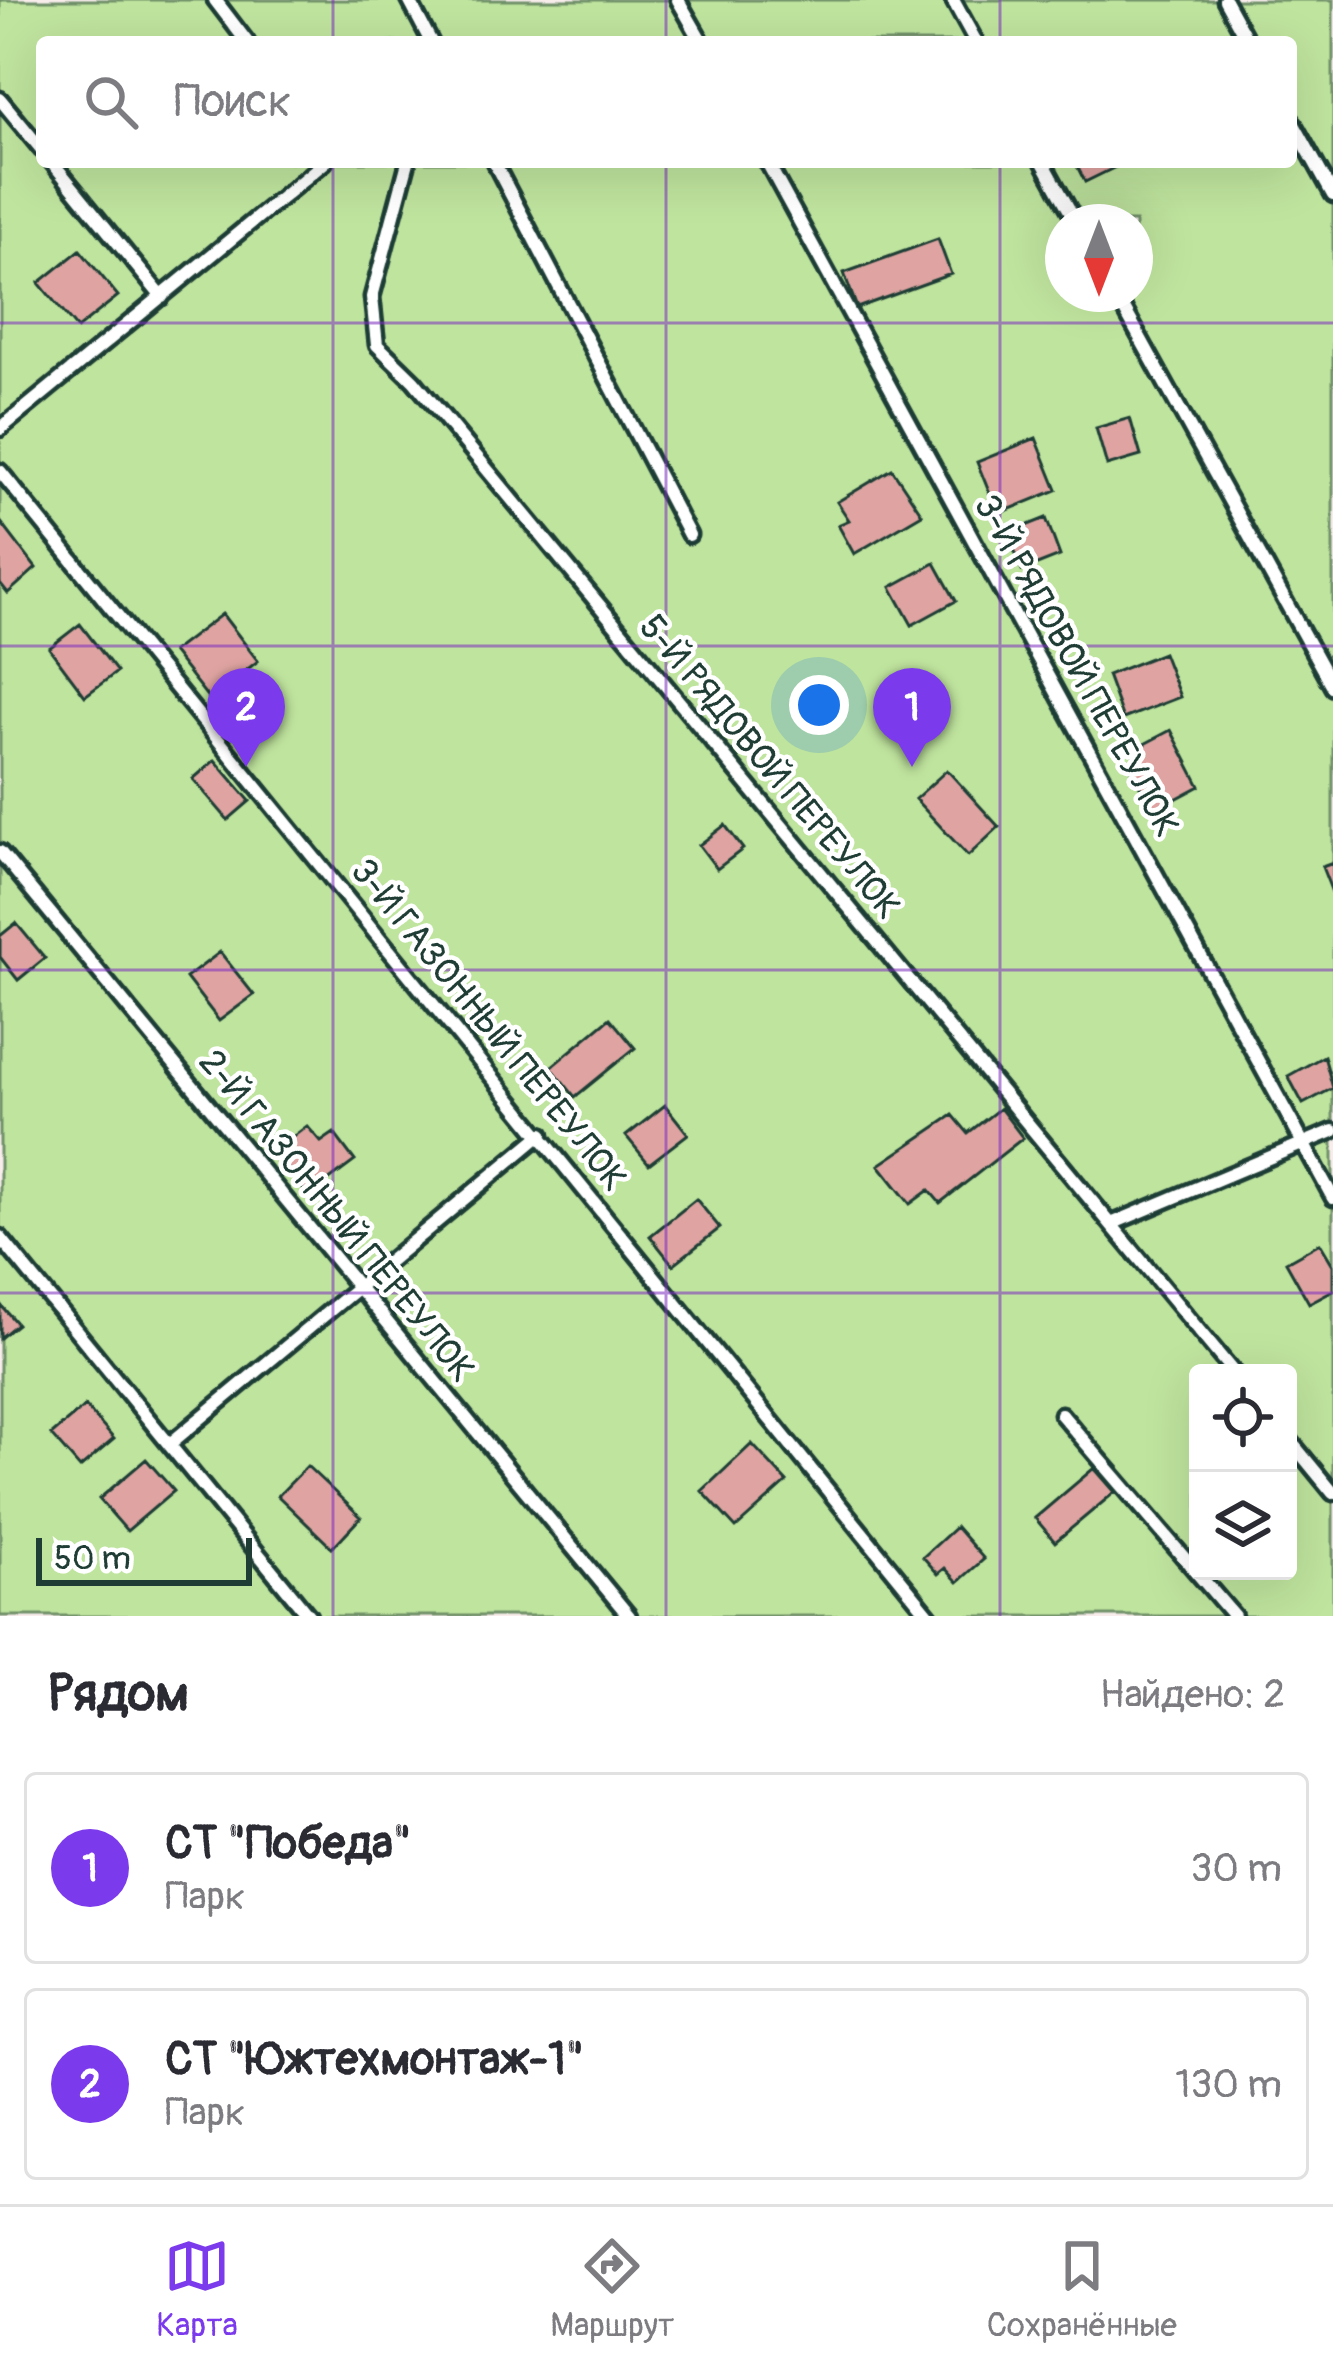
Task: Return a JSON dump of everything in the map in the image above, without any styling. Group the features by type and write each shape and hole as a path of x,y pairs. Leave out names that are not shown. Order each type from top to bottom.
{"lane":[{"path":"215,0 242,36"},
{"path":"410,0 428,36"},
{"path":"678,0 698,36"},
{"path":"953,0 973,36"},
{"path":"1225,0 1245,36"},
{"path":"0,99 36,143"},
{"path":"1297,130 1333,195"},
{"path":"57,168 161,297"},
{"path":"0,429 319,168"},
{"name":"5-Й РЯДОВОЙ ПЕРЕУЛОК","path":"406,168 372,297 377,345 414,381 1227,1364"},
{"path":"497,168 689,536"},
{"name":"3-Й РЯДОВОЙ ПЕРЕУЛОК","path":"770,168 1333,1198"},
{"path":"1045,168 1066,204"},
{"path":"1125,312 1333,688"},
{"name":"3-Й ГАЗОННЫЙ ПЕРЕУЛОК","path":"0,471 930,1616"},
{"name":"2-Й ГАЗОННЫЙ ПЕРЕУЛОК","path":"0,852 629,1616"},
{"path":"1111,1224 1333,1131"},
{"path":"172,1442 542,1134"},
{"path":"0,1237 172,1442 309,1616"},
{"path":"1061,1414 1234,1616"},
{"path":"1297,1449 1333,1493"}],"green space":[{"path":"0,0 1333,0 1333,1616 0,1616"}],"building":[{"path":"1078,168 1114,168 1085,182"},
{"path":"938,239 951,274 857,308 844,273"},
{"path":"80,250 118,296 77,329 39,283"},
{"path":"1130,418 1141,456 1107,466 1096,428"},
{"path":"1036,438 1057,490 998,514 977,462"},
{"path":"892,469 922,514 854,554 838,525 849,520 837,502"},
{"path":"1046,518 1060,556 1022,571 1008,533"},
{"path":"0,521 36,568 8,593 0,583"},
{"path":"935,563 956,601 912,625 891,587"},
{"path":"222,614 258,661 209,699 172,652"},
{"path":"80,624 117,672 85,696 49,648"},
{"path":"1163,653 1180,697 1123,719 1107,675"},
{"path":"1171,730 1200,786 1153,811 1132,771 1140,767 1131,751"},
{"path":"215,760 250,801 228,820 193,779"},
{"path":"947,770 999,827 968,856 915,799"},
{"path":"725,825 743,849 717,869 699,845"},
{"path":"1333,863 1333,895 1322,867"},
{"path":"16,923 45,958 18,980 0,957 0,936"},
{"path":"220,952 254,995 219,1021 186,978"},
{"path":"610,1018 635,1048 575,1097 551,1067"},
{"path":"1324,1056 1333,1088 1303,1104 1288,1076"},
{"path":"665,1105 688,1134 649,1164 626,1136"},
{"path":"1000,1108 1023,1138 940,1203 929,1190 910,1204 879,1165 953,1115 968,1133"},
{"path":"307,1126 321,1142 334,1133 355,1161 308,1196 274,1151"},
{"path":"696,1199 720,1228 673,1265 650,1236"},
{"path":"1320,1243 1333,1265 1333,1290 1309,1303 1286,1262"},
{"path":"0,1304 17,1324 0,1338"},
{"path":"85,1406 114,1439 80,1468 51,1435"},
{"path":"752,1444 787,1482 736,1528 702,1491"},
{"path":"146,1459 174,1491 127,1531 99,1499"},
{"path":"307,1466 361,1517 332,1548 278,1496"},
{"path":"1094,1468 1115,1492 1055,1542 1035,1518"},
{"path":"956,1527 984,1559 958,1582 945,1568 938,1574 923,1557"}],"place":[{"name":"СТ \"Южтехмонтаж-1\"","path":"246,767"},
{"name":"СТ \"Победа\"","path":"912,767"}]}
